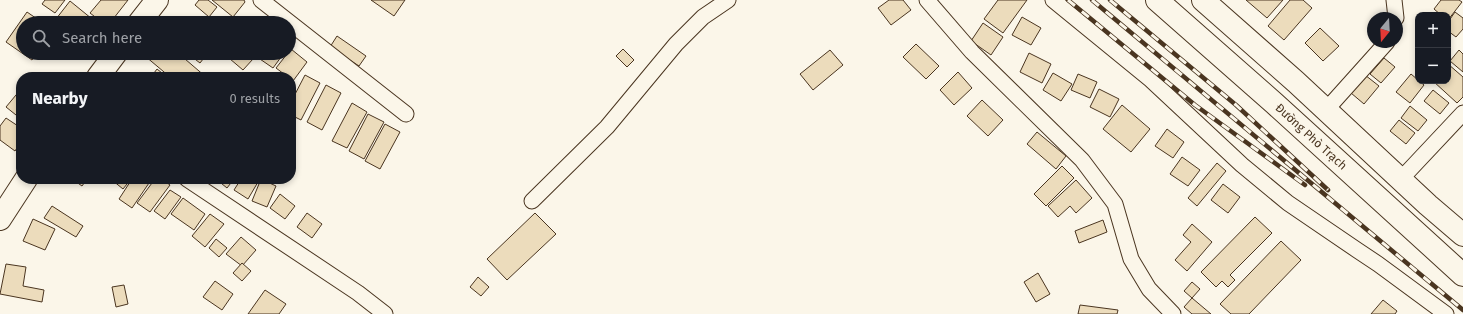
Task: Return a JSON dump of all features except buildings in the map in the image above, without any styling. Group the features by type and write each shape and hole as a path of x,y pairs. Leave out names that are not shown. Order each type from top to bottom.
{"main road":[{"path":"145,16 157,0"},
{"name":"Đường Phò Trạch","path":"1157,0 1274,103 1463,274"},
{"path":"1203,0 1296,82 1401,180 1463,235"},
{"path":"102,72 111,60"},
{"path":"1274,103 1296,82"},
{"path":"2,209 22,184"}],"street":[{"path":"262,0 282,16"},
{"path":"532,201 607,127 676,44 703,16 728,0"},
{"path":"928,0 972,52 1082,160 1115,204 1131,258 1149,289 1173,314"},
{"path":"1054,0 1151,80 1242,165 1288,203 1378,264 1446,314"},
{"path":"1394,0 1395,12"},
{"path":"296,27 406,114"},
{"path":"1326,110 1382,48"},
{"path":"1401,180 1462,118"},
{"path":"194,184 358,293 385,314"}],"railway":[{"path":"1068,0 1195,105 1305,185"},
{"path":"1092,0 1463,310"},
{"path":"1110,0 1236,105 1328,190"}]}
